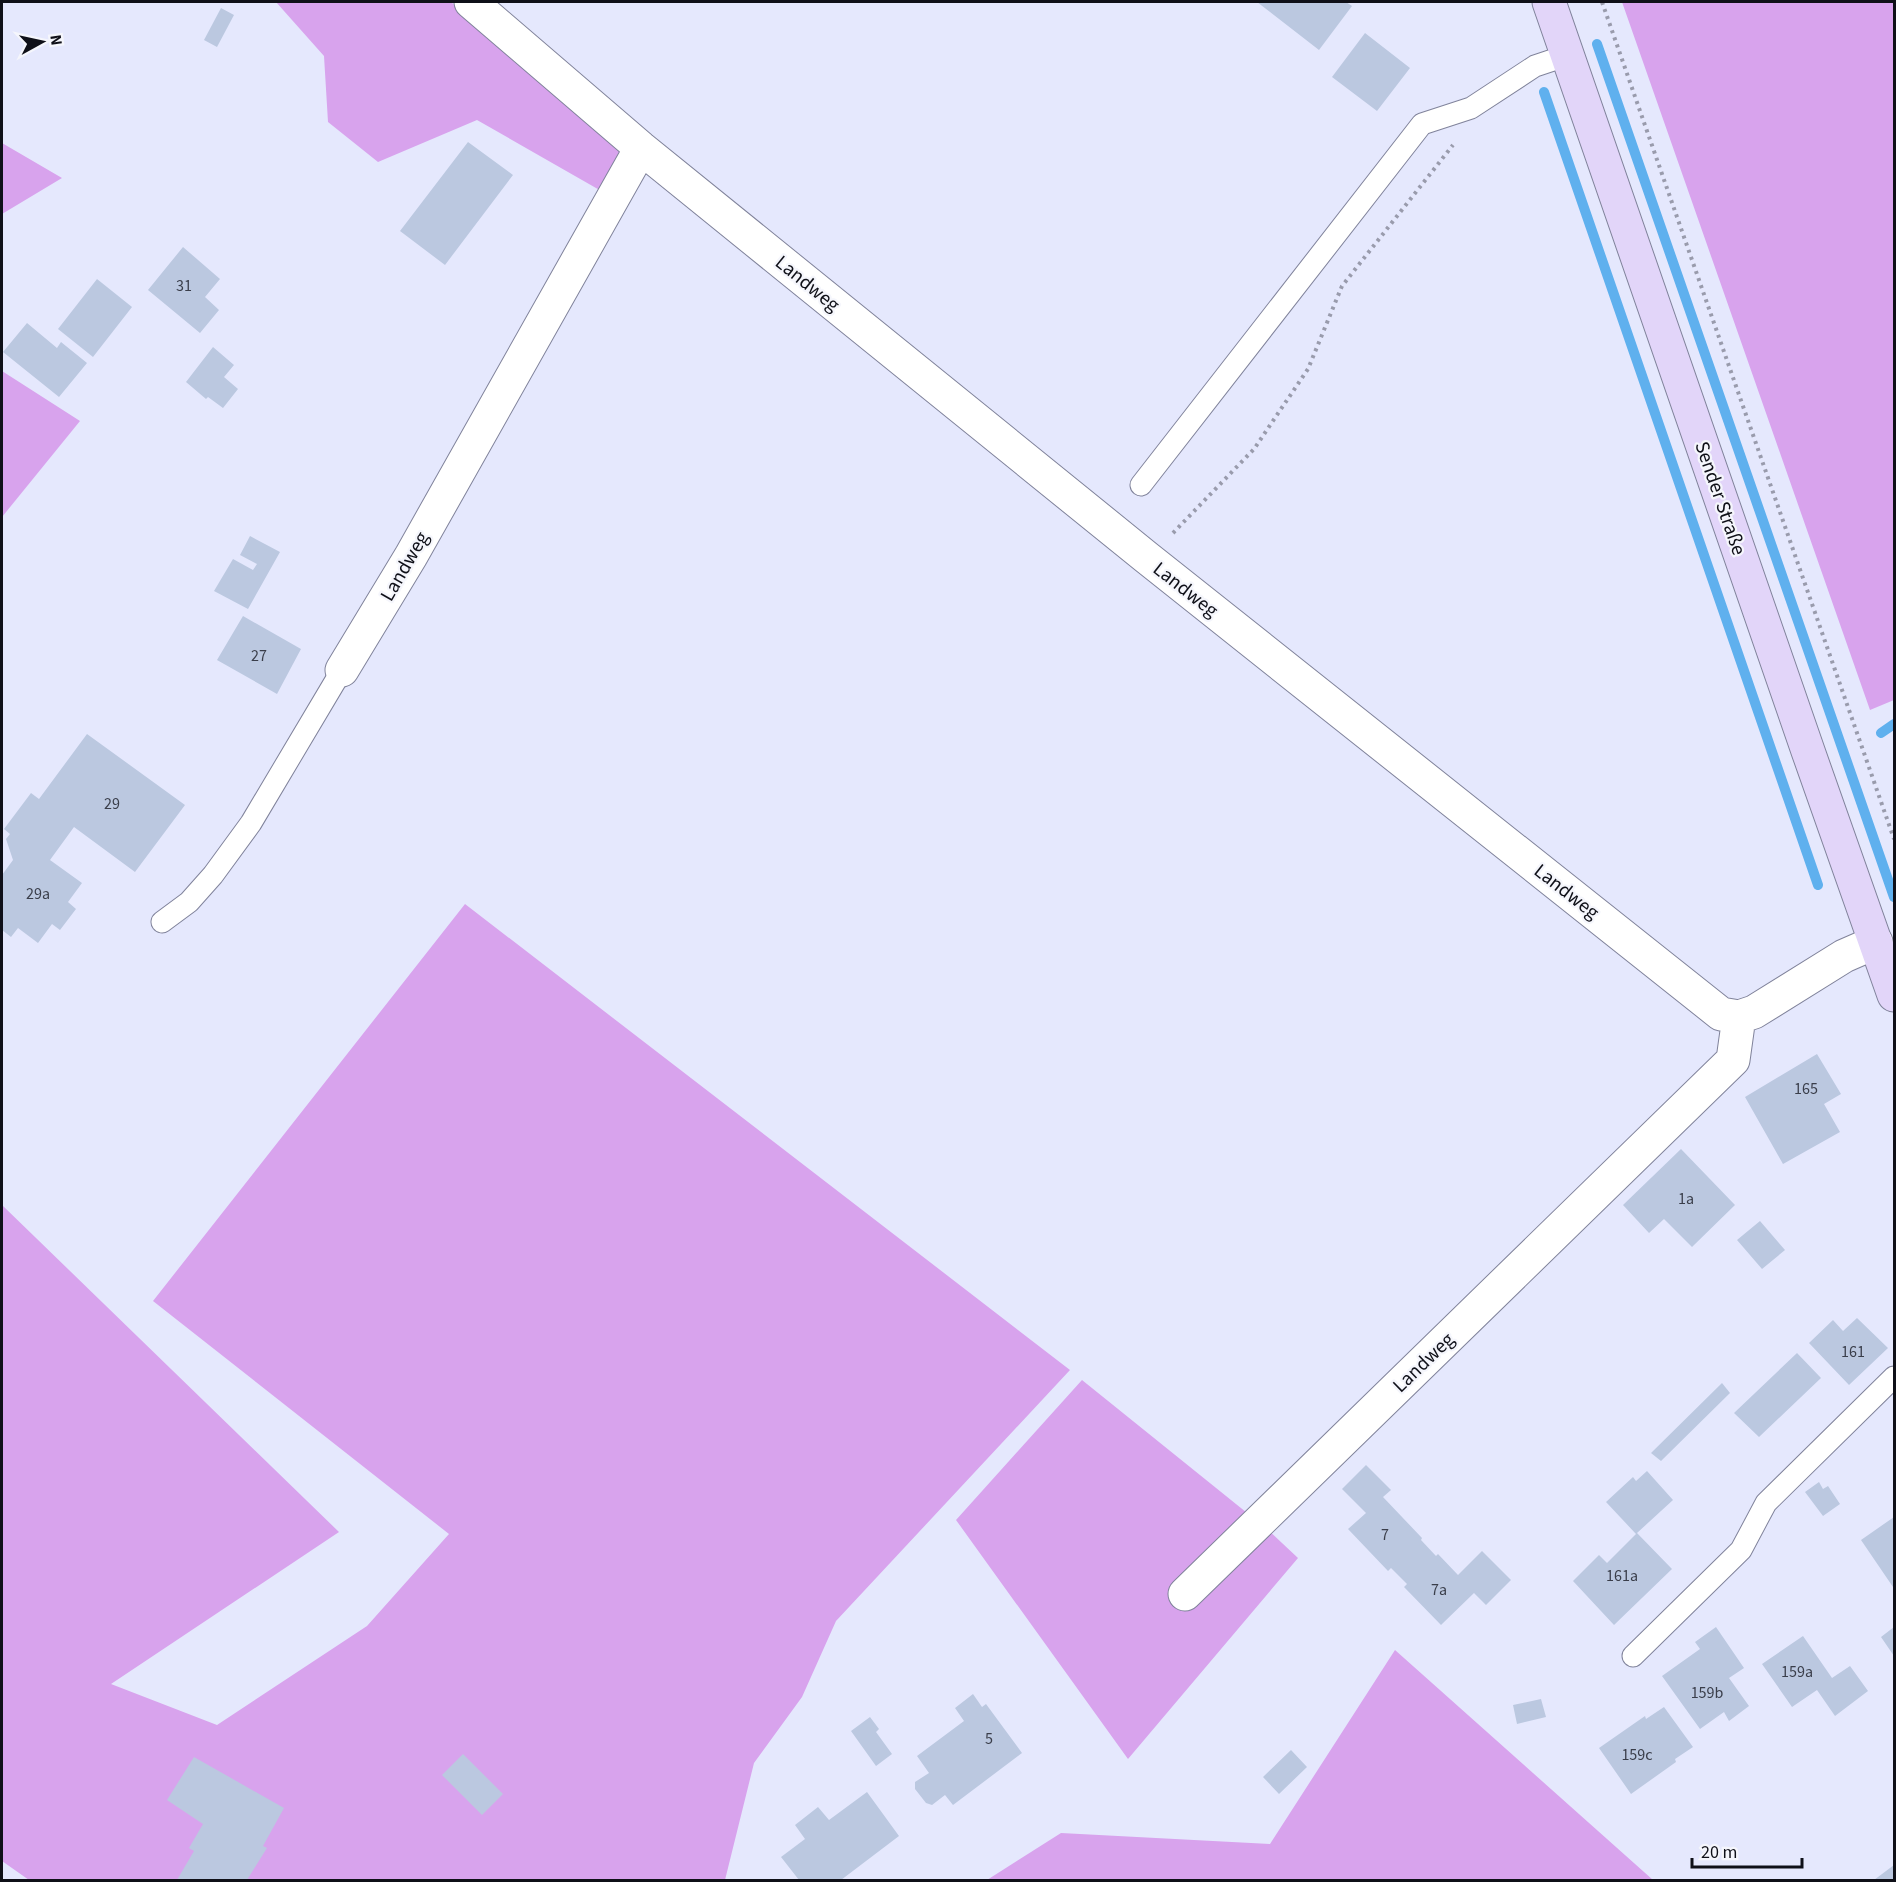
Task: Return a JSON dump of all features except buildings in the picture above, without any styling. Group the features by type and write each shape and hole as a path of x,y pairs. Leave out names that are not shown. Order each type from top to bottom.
{"main road":[{"name":"Sender Straße","path":"1549,2 1808,751 1885,939 1894,995"}],"street":[{"name":"Landweg","path":"471,2 641,148 1146,557 1721,1014 1739,1017 1733,1060 1185,1594"},
{"name":"Landweg","path":"342,670 411,556 641,148"},
{"path":"1739,1017 1754,1012 1844,956 1885,939"}],"lane":[{"path":"1141,485 1422,124 1471,108 1534,66 1568,55"},
{"path":"162,922 189,902 207,882 251,823 342,670"},
{"path":"1633,1656 1741,1550 1766,1503 1894,1377"}],"path":[{"path":"1602,2 1894,839"},
{"path":"1146,557 1183,524 1254,448 1308,369 1342,286 1453,145 1471,108"}],"shaded area":[{"path":"276,2 451,2 621,147 603,192 477,120 378,162 328,122 324,56"},
{"path":"1622,2 1894,2 1894,700 1870,710"},
{"path":"2,143 62,178 2,214"},
{"path":"2,371 80,421 2,517"},
{"path":"465,904 1070,1370 836,1621 802,1697 754,1763 725,1880 29,1880 2,1861 2,1205 339,1532 111,1684 217,1725 367,1626 449,1534 153,1301"},
{"path":"1082,1380 1267,1529 1298,1558 1128,1759 956,1520"},
{"path":"1395,1650 1653,1880 987,1880 1061,1833 1270,1844"}],"waterway":[{"path":"1597,44 1894,897"},
{"path":"1544,92 1818,885"},
{"path":"1881,733 1894,724"}]}
